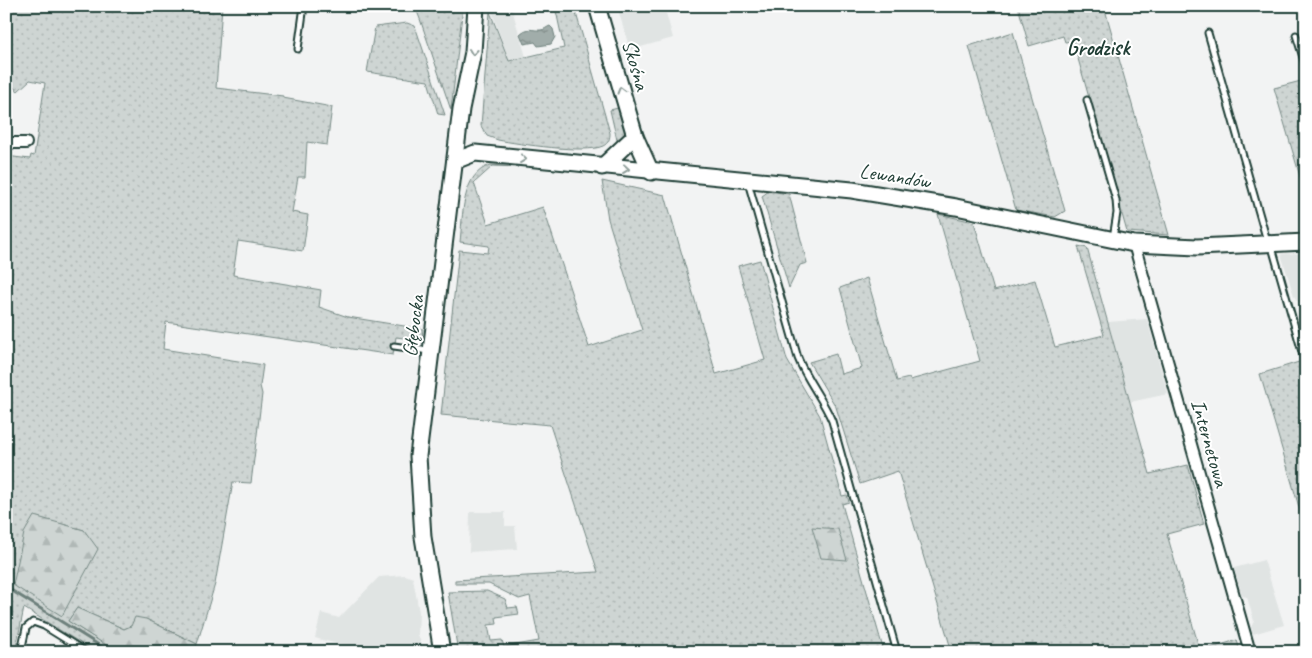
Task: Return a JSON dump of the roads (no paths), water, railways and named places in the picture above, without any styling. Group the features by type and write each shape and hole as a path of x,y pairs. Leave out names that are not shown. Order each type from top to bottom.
{"street":[{"name":"Głębocka","path":"442,652 428,574 419,489 419,447 459,128 472,60 476,6"},
{"name":"Skośna","path":"597,6 635,136 651,172"},
{"path":"459,128 475,153"},
{"path":"602,167 635,136"},
{"path":"6,143 26,143"},
{"name":"Lewandów","path":"455,161 475,153 884,194 1134,244 1175,247 1306,242"},
{"name":"Internetowa","path":"1134,244 1250,652"}],"lane":[{"path":"298,49 304,6"},
{"path":"1208,33 1306,366"},
{"path":"1296,35 1306,67"},
{"path":"1087,100 1116,200 1117,214 1113,241"},
{"path":"748,180 798,358 805,376 827,410 832,422 898,652"},
{"path":"394,346 431,352"},
{"path":"21,652 26,628 33,622 44,626 86,652"}],"water":[{"path":"550,26 555,37 551,44 538,46 535,42 524,44 520,34 528,29 542,30"}],"waterway":[{"path":"6,587 110,652"}],"district":[{"name":"Grodzisk","path":"1098,48"}]}
